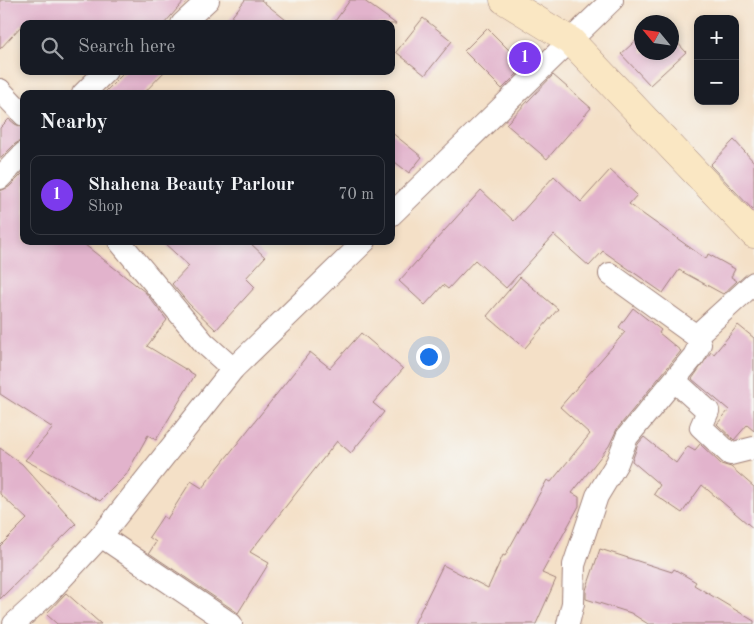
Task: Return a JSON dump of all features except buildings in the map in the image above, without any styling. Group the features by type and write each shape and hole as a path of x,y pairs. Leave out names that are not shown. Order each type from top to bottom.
{"main road":[{"path":"504,0 571,41 754,234"}],"street":[{"path":"186,20 208,0"},
{"path":"395,211 612,0"},
{"path":"87,90 102,75"},
{"path":"0,90 20,111"},
{"path":"0,178 20,157"},
{"path":"122,245 204,343 233,369"},
{"path":"14,624 48,593 101,536 233,369 360,245"},
{"path":"568,624 573,603 574,565 597,496 617,463 627,437 675,381 700,344 696,336 610,274"},
{"path":"696,336 754,283"},
{"path":"675,381 708,411 701,427 730,454 754,448"},
{"path":"101,536 231,624"}],"place":[{"name":"Shahena Beauty Parlour","path":"525,58"}]}
